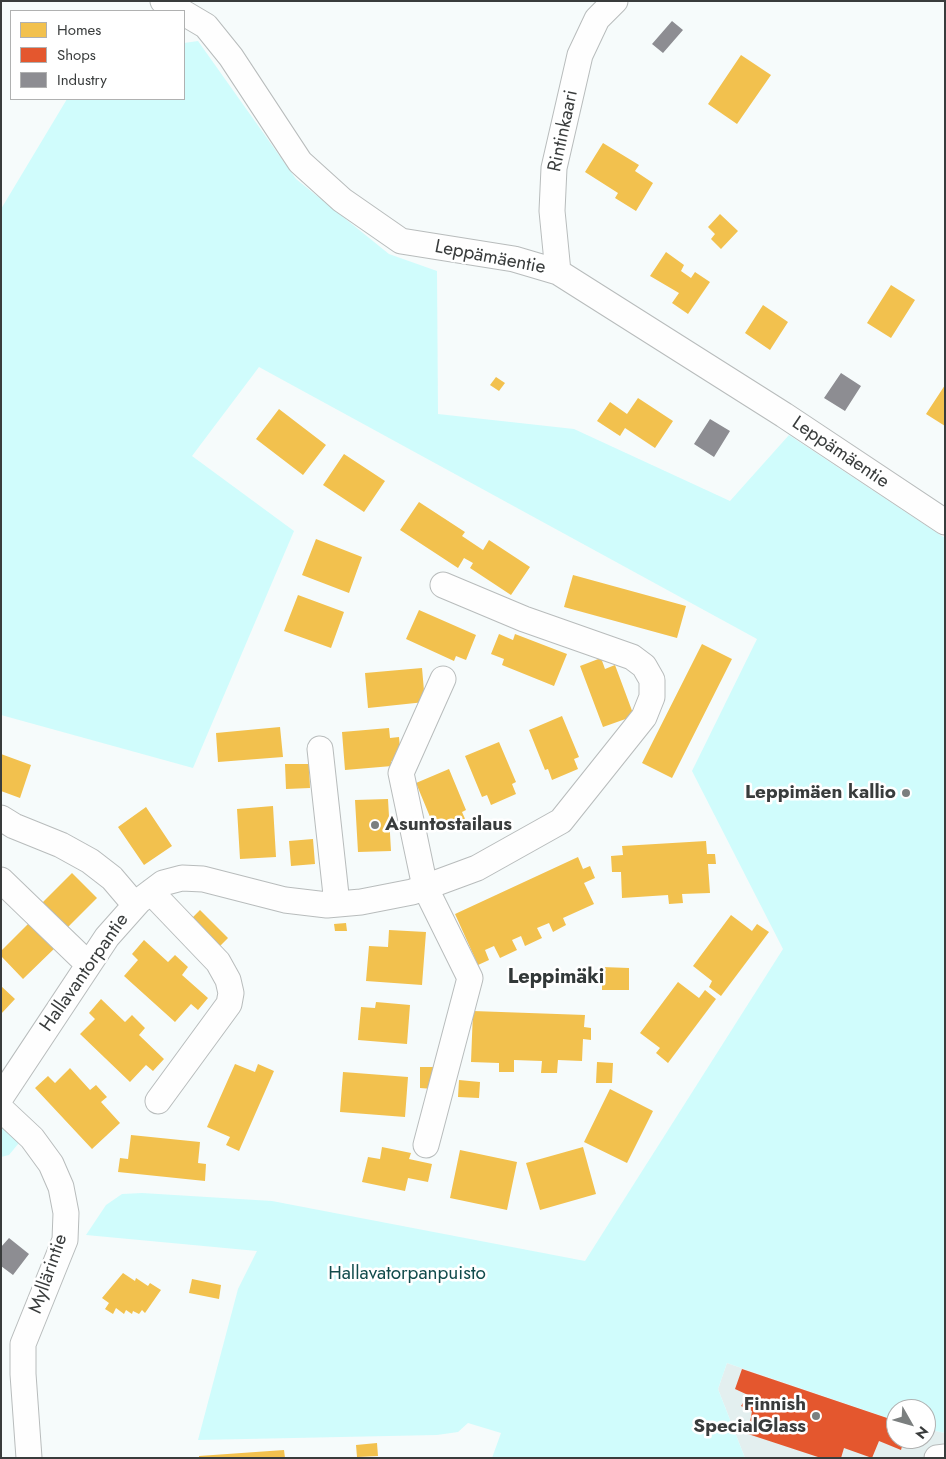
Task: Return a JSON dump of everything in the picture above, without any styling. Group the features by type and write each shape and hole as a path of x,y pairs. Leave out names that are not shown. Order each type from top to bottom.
{"street":[{"name":"Leppämäentie","path":"163,1 179,10"},
{"name":"Rintinkaari","path":"558,272 552,211 554,168 580,55 597,19 614,1"},
{"name":"Leppämäentie","path":"185,14 206,26 231,57 300,162 342,200 401,241 514,259 558,272 784,415 945,522"},
{"name":"Hallavantorpantie","path":"1,1097 106,937 143,898 163,883 182,878 203,879 285,900 337,904 386,897 425,888 477,868 560,821 644,717 652,697 652,680 644,666 632,657 524,619 443,585"},
{"path":"426,1145 470,978 425,888 401,773 443,679"},
{"path":"320,749 337,904"},
{"path":"1,818 14,826 61,845 90,861 143,898 218,962 228,980 231,993 229,1004 158,1101"},
{"path":"1,880 88,964"},
{"name":"Myllärintie","path":"1,1109 32,1138 51,1164 61,1187 66,1213 65,1240 23,1344 29,1458"},
{"path":"937,1458 945,1456"}],"shaded area":[{"name":"Finnish SpecialGlass","path":"727,1363 886,1418 886,1449 936,1449 936,1431 945,1433 945,1458 745,1458 718,1389"}],"green space":[{"name":"Hallavatorpanpuisto","path":"198,41 296,179 389,254 437,271 438,414 574,429 730,501 789,435 945,538 945,1433 936,1431 936,1399 886,1399 886,1418 727,1363 718,1389 745,1458 492,1458 501,1433 468,1423 458,1432 437,1435 198,1440 238,1289 257,1251 86,1235 106,1205 122,1194 142,1193 272,1201 585,1261 783,949 692,771 757,639 259,367 192,456 294,531 193,768 1,715 1,209 66,100 185,100 185,43"},
{"path":"1,1118 23,1138 9,1155 1,1157"}],"building: Homes":[{"path":"741,55 771,75 737,124 708,104"},
{"path":"603,143 639,165 635,171 653,183 636,211 615,198 618,193 585,172"},
{"path":"720,214 738,231 721,249 711,239 715,234 708,227"},
{"path":"666,252 684,265 681,271 691,278 695,272 710,282 688,314 672,303 679,293 650,276"},
{"path":"891,285 915,300 891,338 867,323"},
{"path":"763,305 788,322 770,350 745,333"},
{"path":"496,377 505,383 499,391 490,385"},
{"path":"945,385 945,426 926,414"},
{"path":"638,398 673,421 655,448 625,428 620,436 597,421 610,402 627,414"},
{"path":"279,409 326,445 303,475 256,439"},
{"path":"344,454 385,481 364,512 323,485"},
{"path":"419,502 465,532 462,536 483,550 489,540 530,567 511,595 470,568 473,563 464,558 458,568 400,530"},
{"path":"316,539 362,557 349,593 302,575"},
{"path":"573,575 686,606 677,638 564,607"},
{"path":"298,595 344,612 331,648 284,631"},
{"path":"419,610 476,635 466,660 456,656 454,661 406,639"},
{"path":"499,634 513,640 515,634 567,654 554,686 502,665 504,659 491,654"},
{"path":"702,644 732,659 672,778 642,763"},
{"path":"601,658 605,669 615,665 634,716 603,727 580,666"},
{"path":"422,668 425,702 368,708 365,673"},
{"path":"562,716 579,757 574,759 578,769 552,780 548,769 545,770 529,730"},
{"path":"280,727 283,757 218,762 216,733"},
{"path":"389,728 390,738 399,737 401,760 391,761 392,766 345,770 342,732"},
{"path":"499,742 516,782 512,784 516,794 491,805 487,795 482,797 465,756"},
{"path":"1,754 31,765 20,798 1,791"},
{"path":"285,764 309,764 310,788 286,789"},
{"path":"449,769 466,810 462,812 466,821 441,832 437,822 433,824 416,783"},
{"path":"388,799 391,851 358,852 355,800"},
{"path":"273,806 276,857 240,859 237,809"},
{"path":"146,807 172,846 144,865 118,827"},
{"path":"313,839 315,864 291,866 289,841"},
{"path":"706,841 707,854 715,854 716,864 708,864 710,893 682,894 683,903 669,904 668,895 622,898 621,872 612,872 611,856 623,855 622,846"},
{"path":"578,857 583,869 590,866 595,878 584,883 594,904 563,918 566,925 553,932 549,923 537,928 542,938 525,946 521,936 512,940 517,950 500,958 494,946 485,950 489,960 478,965 455,914"},
{"path":"72,873 97,898 63,932 38,907"},
{"path":"200,910 228,938 217,949 188,922"},
{"path":"731,915 752,931 757,924 769,932 721,996 709,987 712,981 693,966"},
{"path":"33,919 58,945 23,979 1,956 1,951"},
{"path":"346,923 347,931 335,931 334,924"},
{"path":"389,930 426,932 422,985 366,981 369,946 388,947"},
{"path":"144,940 168,962 175,955 188,967 182,975 208,998 198,1010 191,1004 175,1022 124,976 138,960 132,954"},
{"path":"602,967 629,968 629,990 602,990"},
{"path":"678,982 699,998 705,990 716,999 668,1063 656,1053 660,1048 640,1033"},
{"path":"1,986 15,999 1,1014"},
{"path":"101,999 125,1022 132,1015 145,1028 139,1035 164,1059 153,1071 146,1065 130,1082 80,1034 95,1019 89,1013"},
{"path":"376,1002 410,1005 407,1044 358,1040 361,1007 375,1008"},
{"path":"473,1011 585,1015 584,1027 591,1028 591,1040 583,1039 582,1061 558,1060 557,1073 541,1073 542,1061 514,1060 514,1072 499,1072 499,1063 471,1062"},
{"path":"597,1062 613,1063 612,1083 596,1083"},
{"path":"235,1064 255,1072 258,1064 274,1071 239,1151 226,1145 230,1137 207,1127"},
{"path":"420,1067 433,1067 433,1089 420,1088"},
{"path":"70,1068 90,1090 96,1085 107,1097 101,1102 120,1123 92,1149 35,1088 48,1076 55,1083"},
{"path":"343,1072 408,1077 405,1117 340,1112"},
{"path":"459,1080 480,1082 479,1098 458,1097"},
{"path":"610,1089 653,1111 627,1163 584,1142"},
{"path":"131,1135 200,1142 198,1163 206,1164 205,1181 118,1172 120,1158 128,1159"},
{"path":"382,1147 411,1153 409,1159 432,1164 428,1182 408,1178 405,1191 362,1182 368,1157 380,1159"},
{"path":"583,1147 596,1194 540,1210 526,1163"},
{"path":"460,1150 517,1162 507,1210 450,1198"},
{"path":"123,1273 135,1281 136,1278 148,1286 150,1283 161,1290 145,1313 142,1310 139,1314 133,1311 132,1314 126,1310 124,1314 116,1308 113,1314 105,1309 109,1303 102,1298"},
{"path":"192,1279 221,1285 219,1299 189,1293"},
{"path":"377,1443 378,1456 357,1457 356,1445"},
{"path":"284,1450 285,1458 199,1458 199,1456"}],"building: Shops":[{"name":"Finnish SpecialGlass","path":"742,1369 886,1418 886,1444 879,1441 872,1458 844,1448 841,1458 821,1458 748,1434 752,1411 741,1406 748,1395 735,1389"}],"building: Industry":[{"path":"672,21 683,30 663,53 652,44"},
{"path":"841,373 861,386 845,411 824,398"},
{"path":"710,419 730,431 714,457 694,444"},
{"path":"9,1238 29,1254 13,1275 1,1266 1,1247"}],"place":[{"name":"Leppimäen kallio","path":"906,793"},
{"name":"Asuntostailaus","path":"375,825"},
{"name":"Finnish SpecialGlass","path":"816,1416"}],"district":[{"name":"Leppimäki","path":"556,978"}]}
